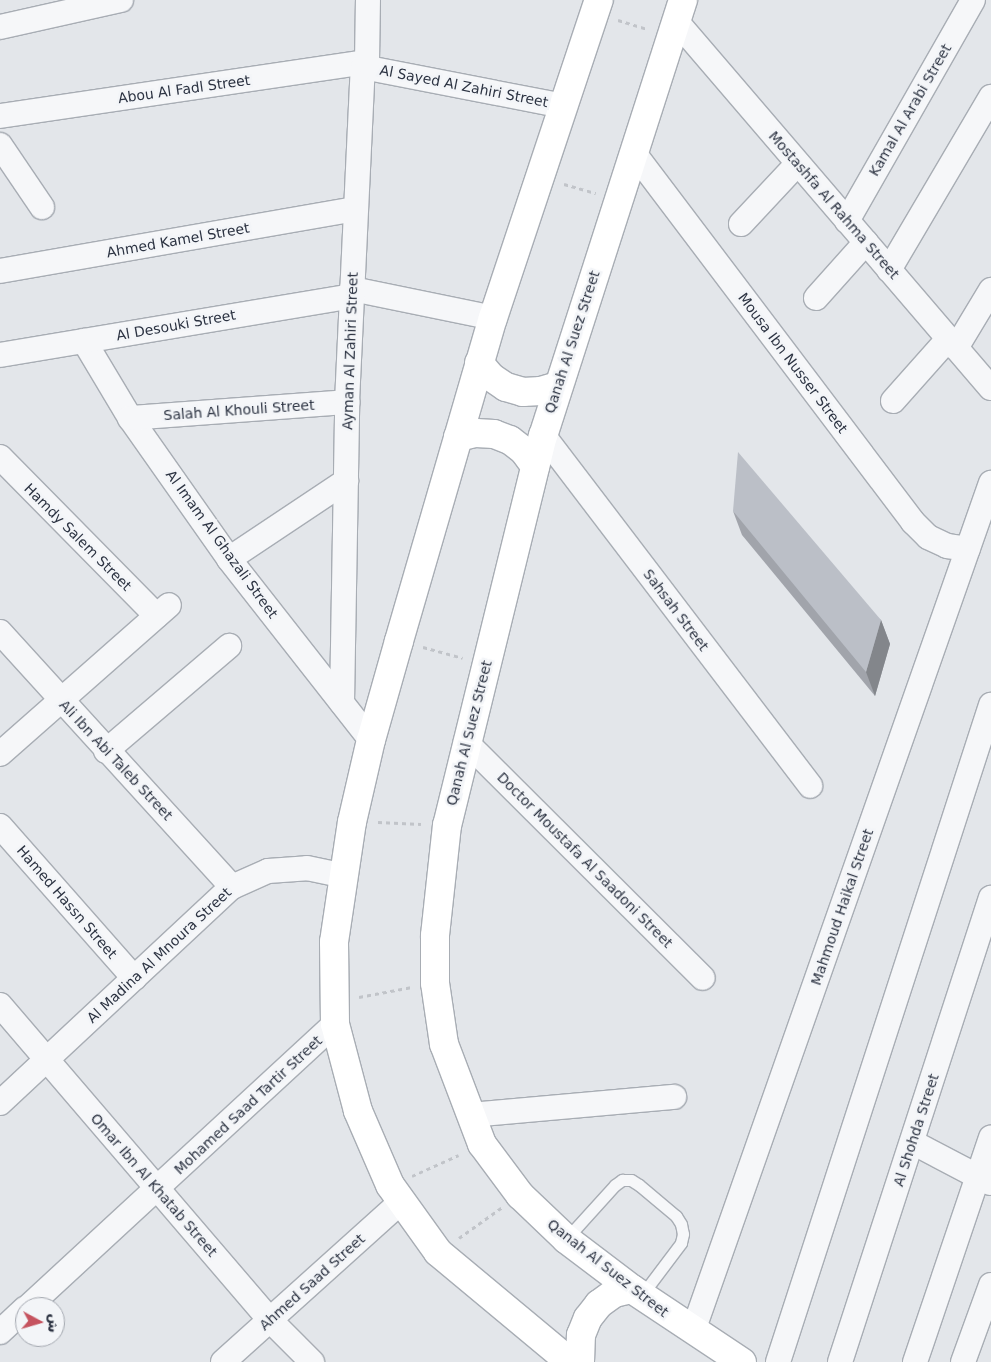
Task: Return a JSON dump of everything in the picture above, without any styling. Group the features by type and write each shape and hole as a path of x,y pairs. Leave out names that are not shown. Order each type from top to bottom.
{"main road":[{"path":"570,1362 438,1252 396,1194 358,1111 335,1013 334,942 352,822 371,740 479,362 598,6"},
{"name":"Qanah Al Suez Street","path":"678,20 542,435 447,825 435,927 435,983 444,1044 482,1144 520,1195 566,1239 636,1293 693,1332 742,1362"},
{"path":"479,362 491,377 506,387 523,392 541,391 557,386"},
{"path":"458,438 476,433 494,434 510,440 524,451 535,466"},
{"path":"580,1362 581,1335 588,1318 599,1304 614,1293 636,1293"}],"street":[{"path":"0,27 121,0"},
{"name":"Ayman Al Zahiri Street","path":"342,703 347,402 368,0"},
{"name":"Kamal Al Arabi Street","path":"847,221 973,0"},
{"name":"Mostashfa Al Rahma Street","path":"678,20 991,388"},
{"name":"Al Sayed Al Zahiri Street","path":"365,64 564,106"},
{"name":"Abou Al Fadl Street","path":"0,116 365,64"},
{"path":"889,270 991,97"},
{"path":"0,145 42,207"},
{"name":"Mousa Ibn Nusser Street","path":"634,153 913,522 928,537 947,546 968,549"},
{"path":"741,224 798,163"},
{"name":"Ahmed Kamel Street","path":"0,271 356,209"},
{"path":"816,298 866,242"},
{"path":"893,401 952,343 991,290"},
{"path":"352,293 493,318"},
{"name":"Al Desouki Street","path":"0,355 352,293"},
{"name":"Al Imam Al Ghazali Street","path":"84,341 130,418 229,559 371,740"},
{"name":"Salah Al Khouli Street","path":"130,418 347,402"},
{"name":"Sahsah Street","path":"542,435 810,786"},
{"name":"Hamdy Salem Street","path":"0,457 163,611 61,700"},
{"path":"229,559 346,481"},
{"name":"Mahmoud Haikal Street","path":"693,1332 991,483"},
{"name":"Ali Ibn Abi Taleb Street","path":"0,632 106,751 232,886"},
{"path":"106,751 229,646"},
{"path":"0,754 61,700"},
{"path":"778,1362 991,705"},
{"name":"Doctor Moustafa Al Saadoni Street","path":"466,742 703,978"},
{"name":"Hamed Hassn Street","path":"0,826 134,978"},
{"name":"Al Madina Al Mnoura Street","path":"0,1103 232,886 268,871 307,868 345,876"},
{"name":"Al Shohda Street","path":"840,1362 991,898"},
{"name":"Omar Ibn Al Khatab Street","path":"0,1004 269,1319 312,1362"},
{"name":"Mohamed Saad Tartir Street","path":"38,1297 157,1188 335,1013"},
{"path":"471,1115 674,1097"},
{"path":"914,1362 984,1180 991,1136"},
{"path":"912,1142 984,1180"},
{"name":"Ahmed Saad Street","path":"223,1362 396,1194"},
{"path":"963,1362 991,1284"},
{"name":"Mohamed Saad Tartir Street","path":"0,1332 15,1318"}],"lane":[{"path":"566,1239 615,1184 622,1180 631,1180 639,1185 676,1216 681,1224 683,1234 681,1243 636,1293"}],"path":[{"path":"598,6 678,20"},
{"path":"540,177 618,200"},
{"path":"399,641 486,664"},
{"path":"352,822 447,825"},
{"path":"335,1013 435,983"},
{"path":"396,1194 482,1144"},
{"path":"438,1252 520,1195"}],"building":[{"path":"738,452 881,620 866,672 733,511"}]}
